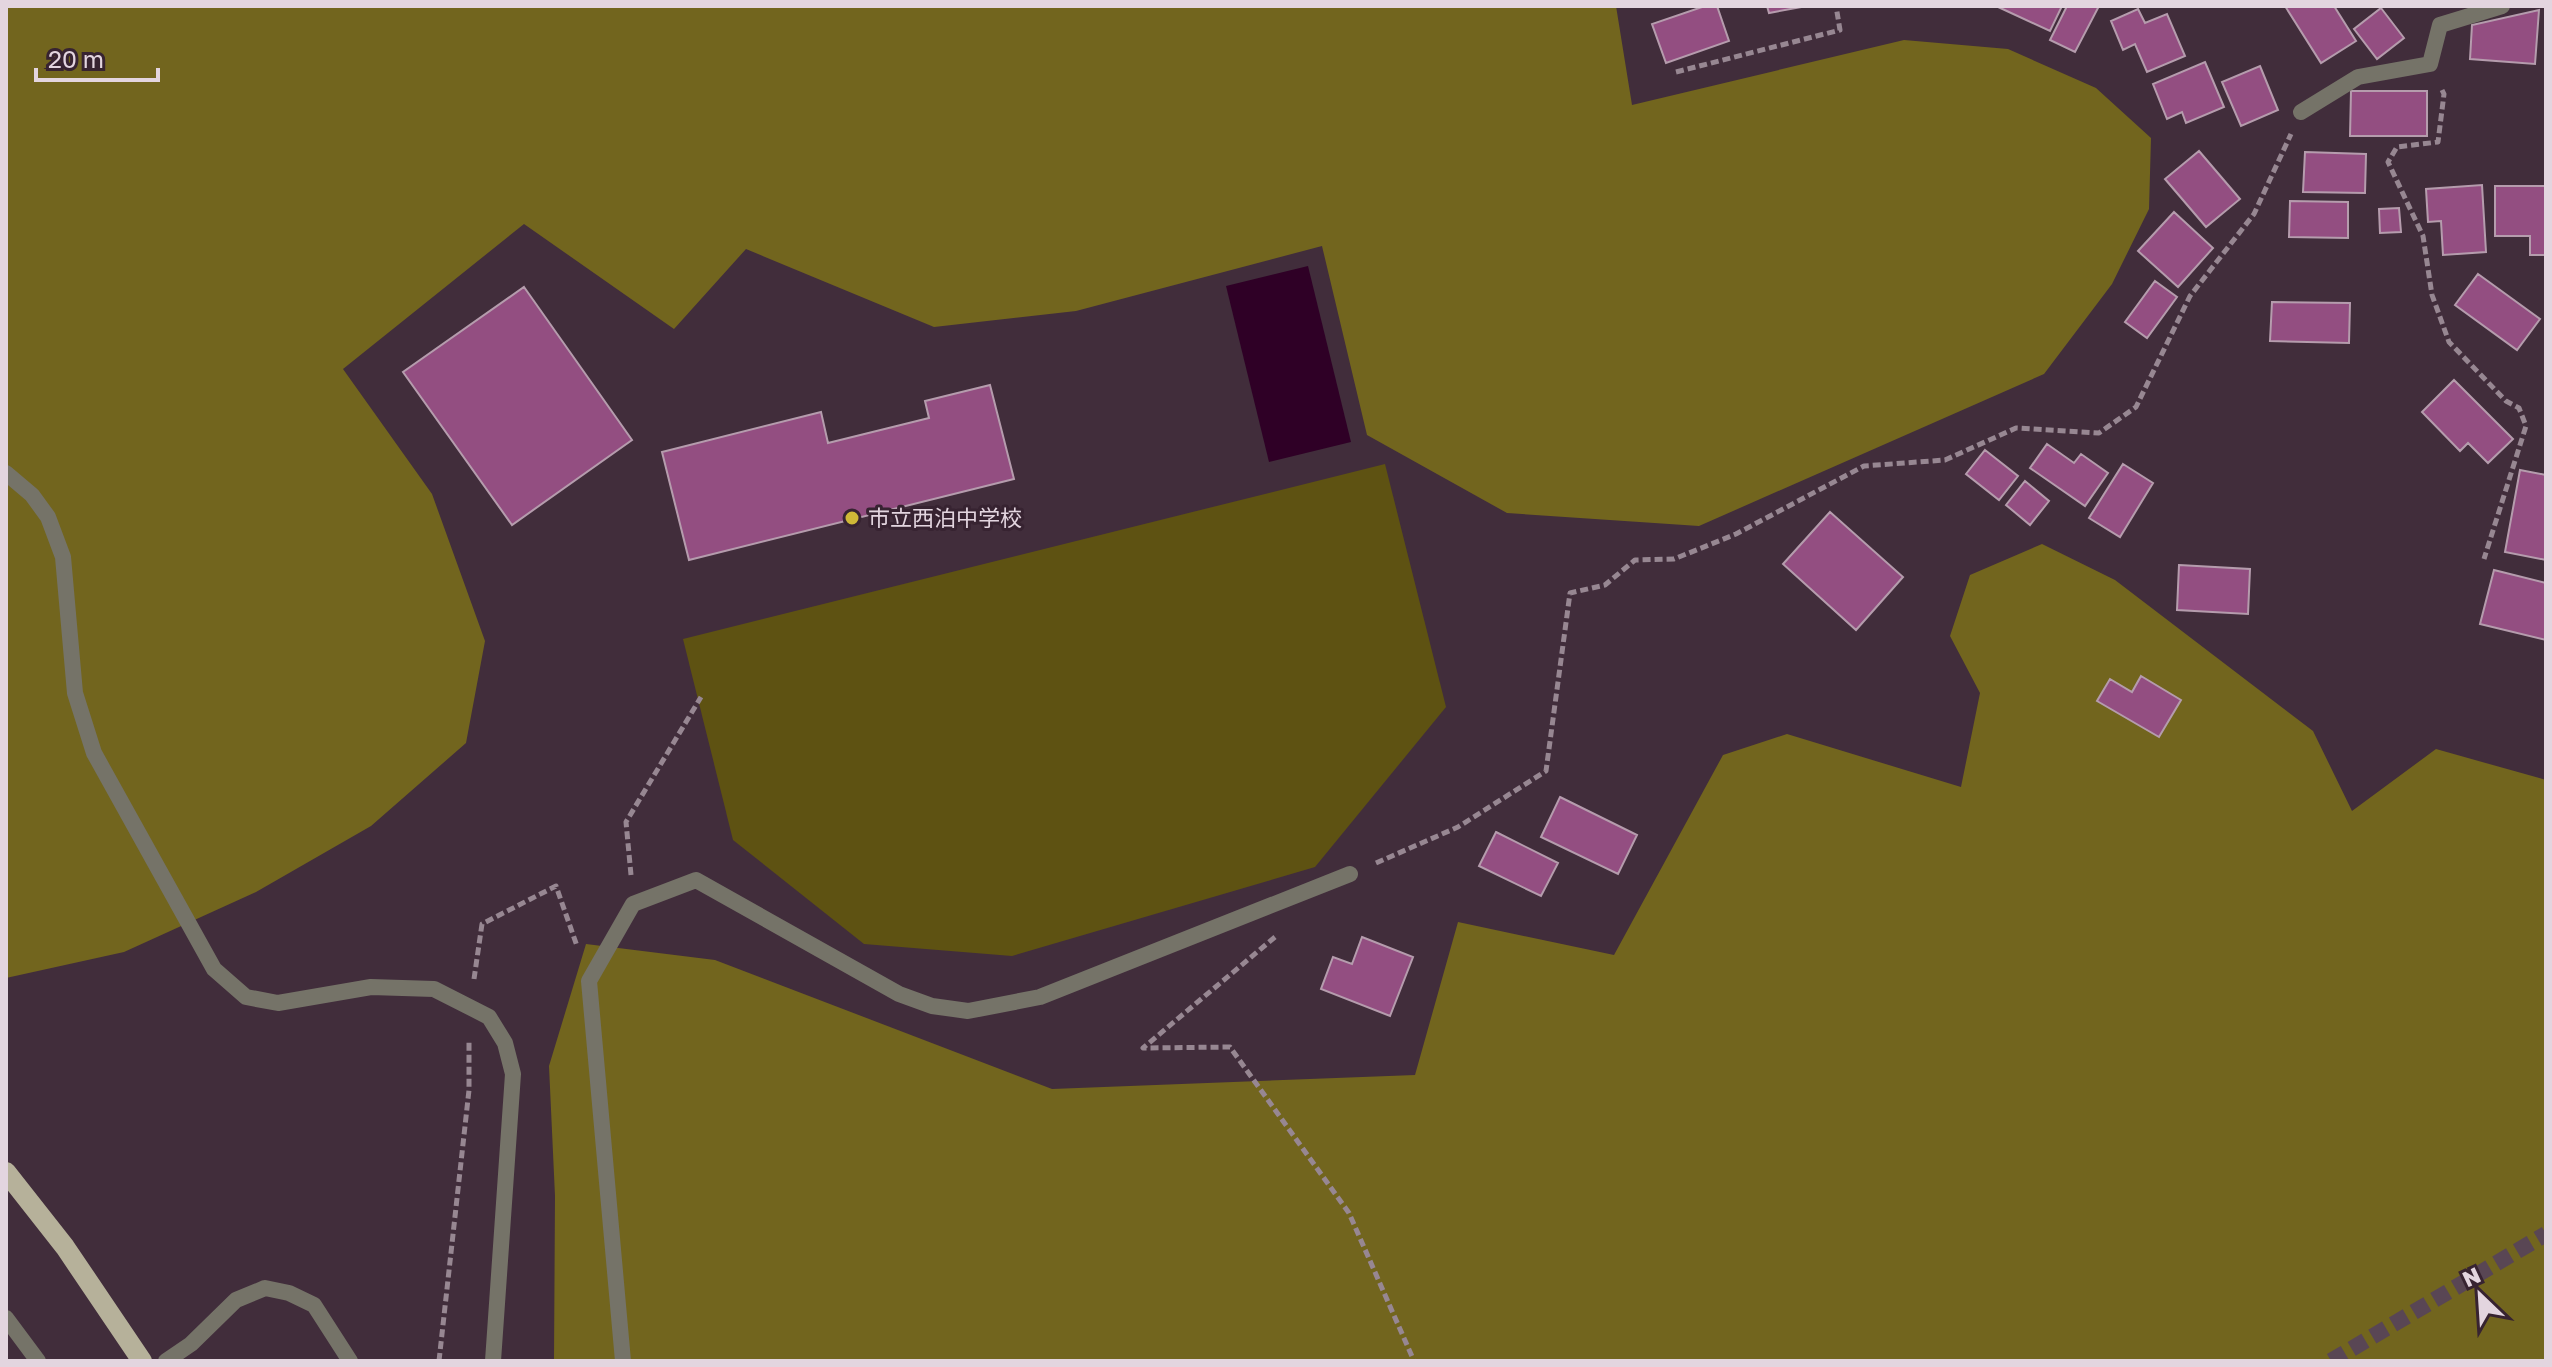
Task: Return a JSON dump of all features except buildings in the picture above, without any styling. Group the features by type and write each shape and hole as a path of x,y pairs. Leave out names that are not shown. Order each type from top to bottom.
{"main road":[{"path":"6,1172 65,1247 142,1361"}],"street":[{"path":"2301,112 2358,77 2430,64 2440,25 2502,6"},
{"path":"6,473 32,495 48,517 63,557 75,693 94,753 214,969 246,997 278,1003 371,987 434,989 489,1017 505,1043 513,1074 493,1361"},
{"path":"623,1361 589,981 633,904 696,880 899,994 932,1006 968,1011 1040,997 1350,874"},
{"path":"166,1361 191,1344 236,1300 265,1288 289,1293 314,1305 350,1361"},
{"path":"6,1318 38,1361"}],"path":[{"path":"1676,72 1840,30 1836,6"},
{"path":"2430,64 2444,94 2438,142 2397,147 2388,162 2423,236 2432,295 2449,342 2506,401 2519,408 2526,426 2484,559"},
{"path":"1350,874 1458,827 1546,771 1570,593 1605,585 1635,560 1674,559 1736,534 1864,466 1945,460 2016,428 2099,433 2136,407 2190,296 2254,214 2301,112"},
{"path":"633,904 626,822 701,697"},
{"path":"439,1361 469,1090 470,1008 482,924 556,886 589,981"},
{"path":"1277,935 1143,1048 1230,1047 1349,1213 1414,1361"}],"shaded area":[{"path":"6,6 1616,6 1632,105 1904,40 2008,49 2096,88 2151,138 2149,209 2112,284 2044,374 1699,526 1507,513 1367,435 1322,246 1076,311 934,327 746,249 674,329 524,224 343,369 432,494 485,641 466,743 371,826 256,892 124,952 6,978"},
{"path":"1308,266 1351,442 1269,462 1226,286"},
{"path":"1385,464 1446,707 1315,867 1012,956 864,944 733,840 683,639"},
{"path":"2042,544 2115,580 2313,731 2352,811 2436,749 2546,780 2546,1361 554,1361 555,1196 549,1066 586,944 715,960 1052,1089 1415,1075 1458,922 1614,955 1723,755 1787,734 1961,787 1980,693 1950,636 1970,575"}],"tunnel":[{"path":"2331,1361 2546,1234"}],"place":[{"name":"市立西泊中学校","path":"852,518"}]}
